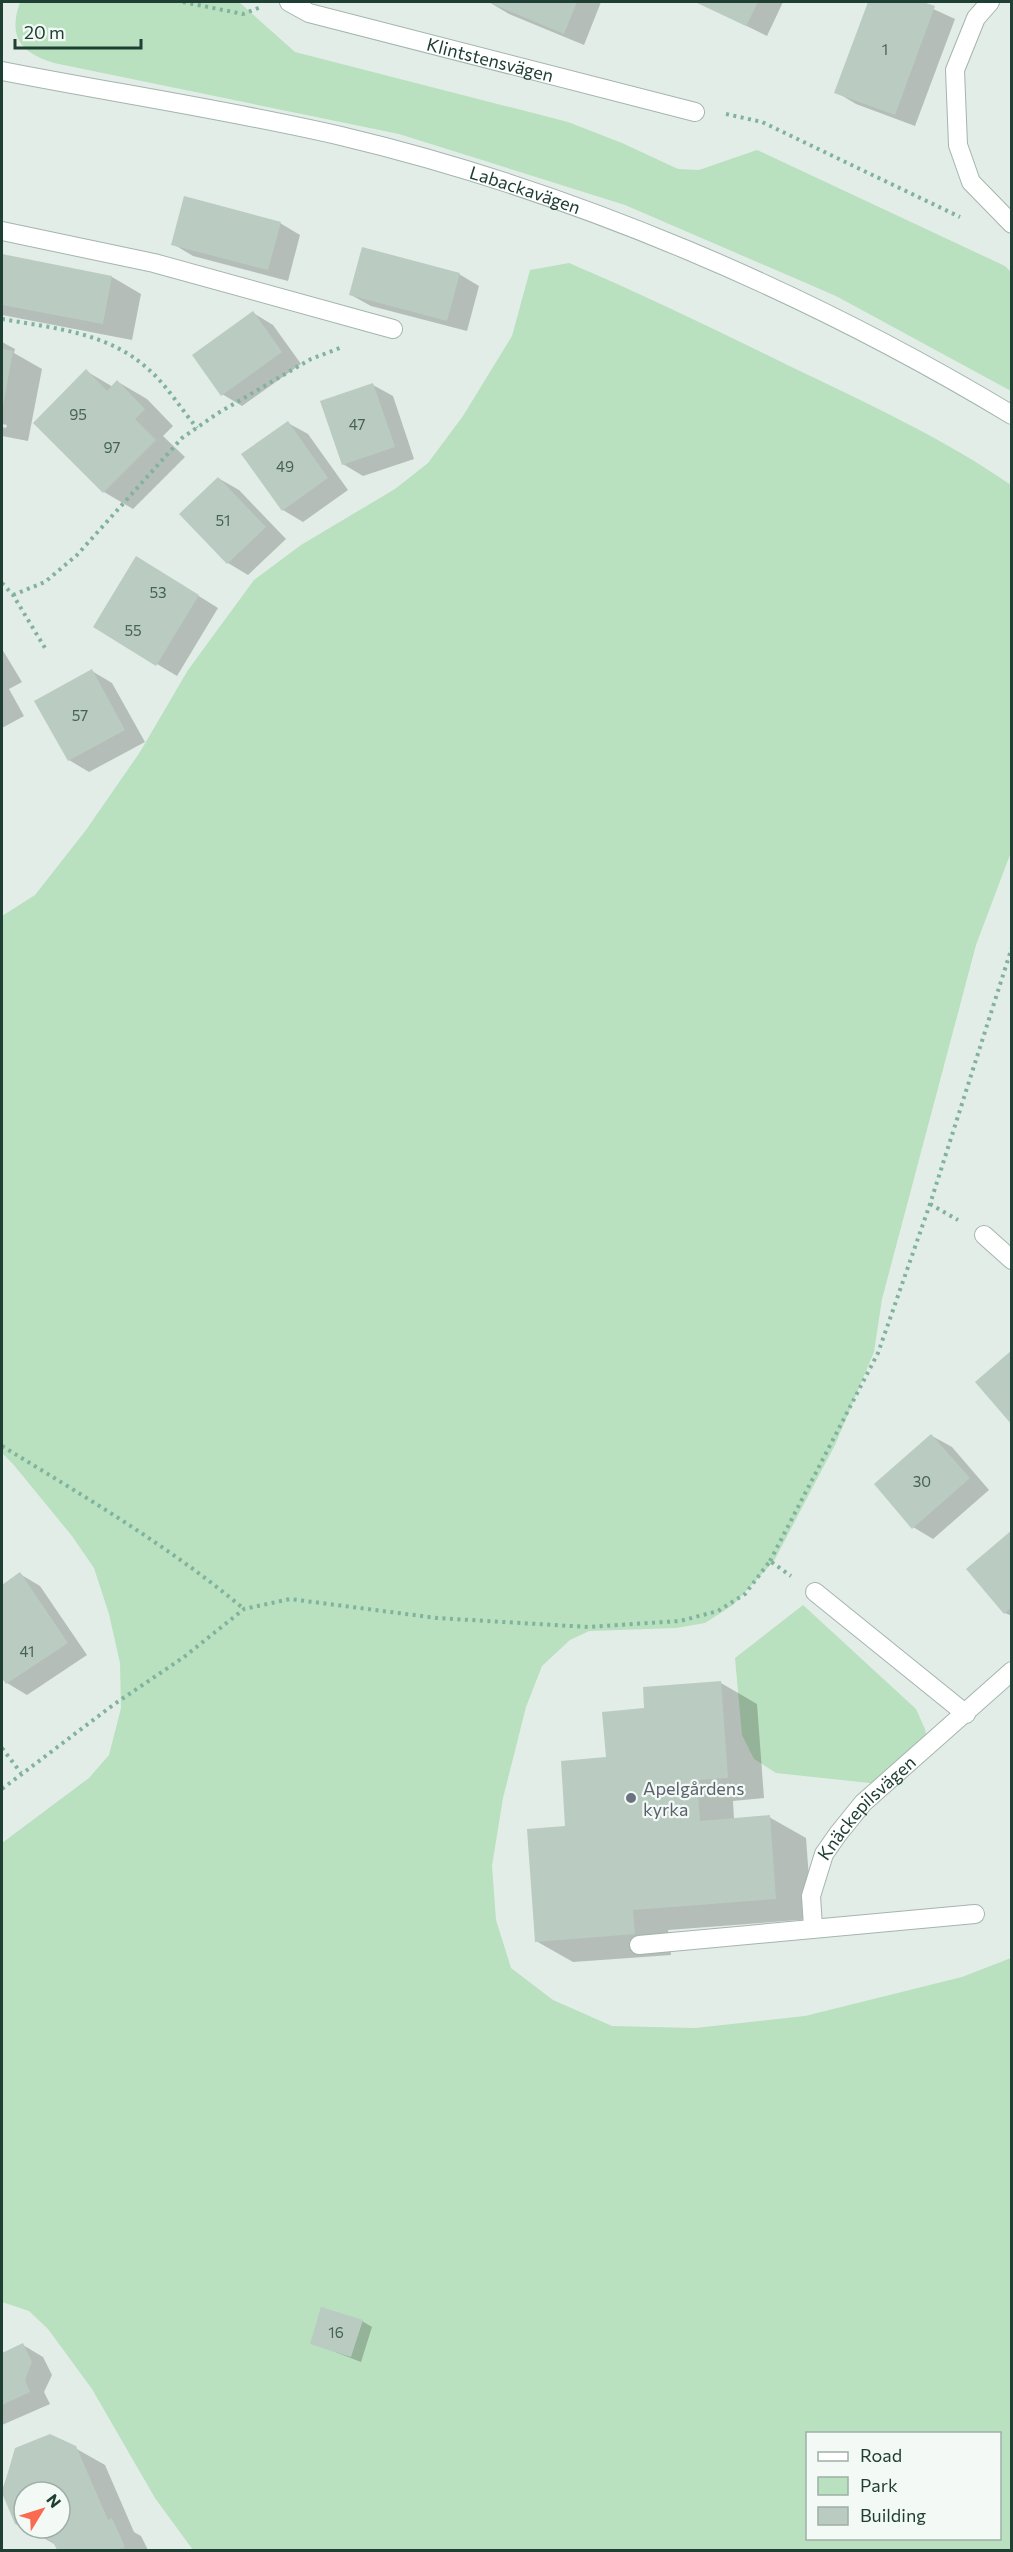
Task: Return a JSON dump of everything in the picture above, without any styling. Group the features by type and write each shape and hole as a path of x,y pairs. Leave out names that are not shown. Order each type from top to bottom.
{"street":[{"name":"Klintstensvägen","path":"289,2 309,13 695,112"},
{"path":"990,2 976,18 955,70 958,145 971,183 1011,224"},
{"name":"Labackavägen","path":"2,71 340,136 485,176 634,228 777,291 874,338 1011,415"},
{"path":"2,231 154,263 393,329"},
{"path":"984,1235 1011,1260"},
{"path":"815,1592 966,1714"},
{"name":"Knäckepilsvägen","path":"813,1927 811,1896 824,1854 838,1834 863,1803 966,1714 1011,1671"},
{"path":"639,1945 813,1927 975,1914"}],"path":[{"path":"183,2 243,14 264,6"},
{"path":"695,112 732,115 762,122 963,219 978,219 996,208"},
{"path":"2,319 92,336 121,350 148,368 196,428"},
{"path":"13,596 45,582 77,555 182,438 311,359 341,348"},
{"path":"2,583 13,596 45,648"},
{"path":"2,1789 113,1705 184,1657 244,1609 290,1599 437,1618 588,1627 680,1622 718,1611 745,1594 770,1562 879,1353 930,1204 1011,948"},
{"path":"2,1446 151,1538 202,1574 244,1609"},
{"path":"770,1562 815,1592"},
{"path":"2,1748 21,1773"}],"green space":[{"path":"20,2 239,2 295,52 568,122 622,143 678,169 699,170 757,150 1005,266 1011,272 1011,391 836,296 625,205 399,134 42,59 20,42 15,25"},
{"path":"569,263 884,412 961,453 1011,485 1011,852 976,945 882,1299 874,1352 835,1445 774,1561 733,1605 705,1623 676,1628 589,1631 570,1640 542,1666 526,1707 503,1798 492,1866 496,1920 511,1968 553,2000 612,2026 695,2028 805,2016 962,1977 1011,1958 1011,2550 193,2550 155,2498 92,2389 48,2329 29,2311 2,2302 2,1843 89,1778 109,1755 121,1708 120,1663 109,1614 94,1568 72,1536 2,1453 2,916 35,895 86,830 140,752 188,670 254,580 301,545 395,489 428,463 463,416 512,336 530,270"},
{"path":"803,1605 916,1709 925,1729 928,1744 879,1784 776,1773 754,1759 742,1735 735,1658"}],"building":[{"path":"488,2 577,2 564,34"},
{"path":"695,2 758,2 746,26"},
{"path":"868,2 923,2 935,6 895,115 834,93"},
{"path":"184,196 281,222 268,270 171,245"},
{"path":"362,247 460,273 447,321 349,295"},
{"path":"2,254 112,276 103,324 2,305"},
{"path":"253,311 282,352 221,396 192,355"},
{"path":"2,349 13,351 3,406 2,406"},
{"path":"86,369 107,391 117,380 145,409 135,419 156,440 103,493 33,423"},
{"path":"373,383 395,447 342,465 320,401"},
{"path":"288,421 328,478 282,511 241,454"},
{"path":"218,477 266,527 227,564 179,514"},
{"path":"136,556 199,595 156,666 93,627"},
{"path":"92,669 125,730 68,761 34,701"},
{"path":"1012,1350 1012,1425 975,1382"},
{"path":"931,1434 970,1478 912,1529 874,1484"},
{"path":"1012,1530 1012,1607 1004,1614 966,1569"},
{"path":"20,1572 68,1643 6,1684 2,1678 2,1585"},
{"name":"Apelgårdens kyrka","path":"721,1681 728,1778 697,1780 700,1821 770,1815 776,1899 633,1910 635,1934 535,1942 527,1829 565,1826 561,1761 606,1757 602,1712 644,1708 643,1687"},
{"path":"321,2307 363,2320 351,2357 310,2344"},
{"path":"23,2343 32,2362 25,2380 30,2392 2,2405 2,2353"},
{"path":"50,2434 76,2446 108,2520 112,2518 125,2547 117,2550 57,2550 53,2542 49,2540 72,2540 72,2480 12,2480 12,2517 2,2493 15,2448"}],"place":[{"name":"Apelgårdens kyrka","path":"631,1798"}]}
